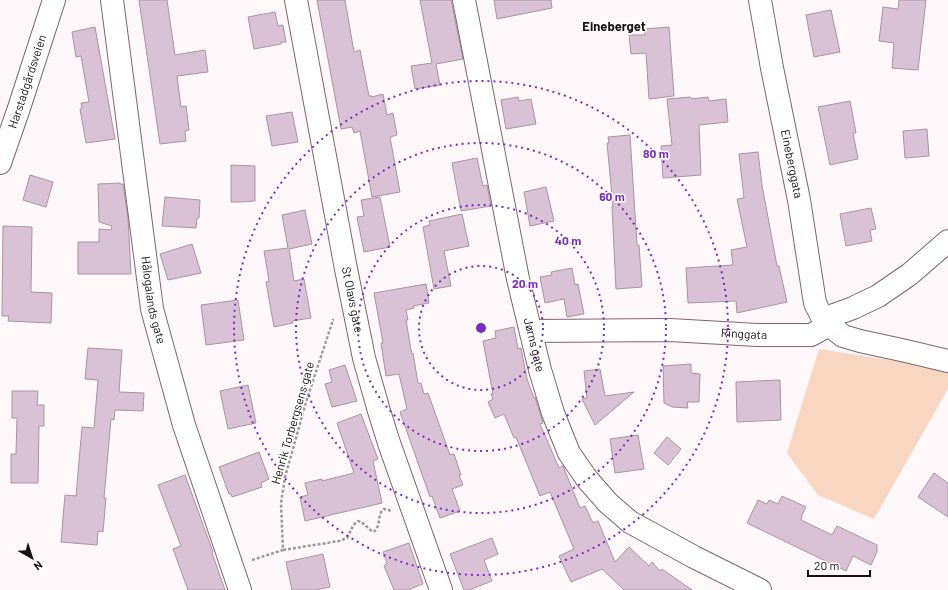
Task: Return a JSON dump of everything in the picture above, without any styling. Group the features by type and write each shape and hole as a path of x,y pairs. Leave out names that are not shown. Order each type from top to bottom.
{"street":[{"name":"Harstadgårdsveien","path":"0,163 54,0"},
{"name":"Hålogalands gate","path":"112,0 152,309 184,426 240,590"},
{"name":"St Olavs gate","path":"296,0 364,358 379,411 442,590"},
{"name":"Jørns gate","path":"464,0 518,279 540,370 553,413 569,453 587,479 608,504 630,522 694,557 760,590"},
{"name":"Eineberggata","path":"760,0 772,68 799,200 815,303 826,322"},
{"name":"Ringgata","path":"531,331 670,330 758,335 811,335 826,322 878,296 910,274 948,241"},
{"path":"826,322 843,336 948,361"}],"path":[{"name":"Henrik Torbergsens gate","path":"283,550 281,503 285,477 306,402 333,320 355,314"},
{"path":"233,567 283,550 348,538 352,528 358,521 362,522 373,532 378,528 381,511 384,509 389,510 393,514"}],"shaded area":[{"path":"819,349 922,365 948,372 948,389 874,519 818,495 787,453"}],"building":[{"path":"139,0 167,0 175,55 205,50 208,72 177,76 181,107 186,106 189,130 185,131 186,141 160,144"},
{"path":"317,0 345,0 354,52 360,50 369,96 372,97 383,94 387,115 393,113 397,135 390,137 400,192 372,197 360,131 354,133 352,127 341,129"},
{"path":"420,0 451,0 463,59 436,64 440,85 415,89 411,66 432,63"},
{"path":"494,0 551,0 552,8 497,19"},
{"path":"899,0 926,0 918,70 892,68 894,43 879,41 883,7 898,9"},
{"path":"831,10 840,52 814,57 806,15"},
{"path":"275,12 278,26 283,25 286,42 254,49 248,17"},
{"path":"95,27 115,139 86,143 80,109 82,108 81,103 89,102 81,56 76,57 72,32"},
{"path":"669,27 674,96 649,99 646,53 631,54 629,35 645,35 644,29"},
{"path":"518,97 519,101 531,99 536,124 506,129 501,100"},
{"path":"690,97 691,99 708,97 709,101 726,99 728,122 699,125 701,175 663,178 661,146 672,145 667,99"},
{"path":"850,101 856,133 853,133 858,159 830,165 818,107"},
{"path":"292,112 298,142 272,146 266,116"},
{"path":"927,129 929,156 905,158 903,131"},
{"path":"630,135 637,245 639,245 642,287 616,289 613,207 607,143 609,143 608,137"},
{"path":"758,152 762,185 777,266 779,266 787,302 737,313 736,301 688,303 686,268 733,265 731,250 747,247 737,199 744,198 739,154"},
{"path":"477,158 483,186 487,185 491,206 461,211 452,163"},
{"path":"231,165 255,166 255,201 231,202"},
{"path":"30,175 53,182 46,207 23,200"},
{"path":"98,184 123,184 128,218 131,274 78,274 78,242 99,242 99,229 111,230 112,226 99,222"},
{"path":"546,187 554,221 530,226 524,192"},
{"path":"165,197 200,200 199,218 197,218 196,228 162,226"},
{"path":"380,197 390,247 364,252 357,217 364,216 361,200"},
{"path":"871,208 876,229 870,230 872,241 846,246 840,214"},
{"path":"305,210 312,244 289,249 294,281 304,279 311,318 292,321 293,323 274,327 266,282 269,281 264,251 288,248 282,215"},
{"path":"462,214 469,246 444,251 451,286 434,289 423,227 430,225 429,221"},
{"path":"3,226 32,227 31,292 52,293 51,323 8,321 9,316 2,316"},
{"path":"192,244 201,273 168,280 160,254"},
{"path":"572,268 575,285 578,284 584,314 567,317 564,299 545,303 540,277 552,275 551,272"},
{"path":"426,284 429,303 413,306 414,308 406,310 408,320 406,320 411,350 412,354 413,353 418,383 421,383 424,394 428,393 450,455 454,454 463,485 452,489 460,511 440,518 432,496 430,497 400,412 407,409 399,374 386,376 381,343 383,343 374,293"},
{"path":"238,300 244,340 206,345 201,305"},
{"path":"514,327 518,349 521,348 527,379 534,398 535,397 543,423 540,424 559,468 563,466 580,508 585,506 593,523 598,521 615,562 629,547 649,566 652,562 660,571 662,569 692,590 624,590 602,569 571,582 559,556 574,549 550,492 540,496 516,437 514,438 504,414 495,418 488,402 493,399 491,394 493,394 483,341 496,338 495,331"},
{"path":"88,348 122,350 119,392 144,393 143,411 115,410 114,420 111,419 104,498 106,498 103,532 98,531 97,545 61,542 65,495 76,496 82,427 94,428 98,380 85,379"},
{"path":"691,364 691,373 700,374 699,402 687,402 688,408 672,407 664,403 663,366"},
{"path":"345,365 357,401 332,407 325,384 332,382 329,370"},
{"path":"600,369 605,396 634,392 595,425 582,399 587,398 584,371"},
{"path":"780,380 781,420 737,422 736,382"},
{"path":"248,385 256,423 228,429 220,391"},
{"path":"12,391 38,391 37,405 44,405 44,426 39,426 38,483 11,483 11,454 16,454 17,418 12,418"},
{"path":"361,414 378,459 373,461 382,503 305,521 300,497 308,495 305,483 322,479 322,481 354,473 337,423"},
{"path":"638,435 644,469 615,473 610,439"},
{"path":"667,437 681,449 668,465 654,453"},
{"path":"259,452 269,479 261,483 262,487 232,497 231,494 229,494 219,467"},
{"path":"934,473 948,483 948,517 918,497"},
{"path":"185,475 225,590 188,590 173,549 181,546 158,485"},
{"path":"782,496 806,507 801,520 832,535 837,526 877,545 877,552 871,565 853,556 846,571 747,523 758,500 767,504 769,500 778,504"},
{"path":"492,538 498,554 484,560 492,581 469,590 464,590 450,554"},
{"path":"409,543 423,584 408,590 394,590 384,566 387,563 383,552"},
{"path":"323,554 330,587 316,590 292,590 286,562"}],"district":[{"name":"Eineberget","path":"614,26"}]}
